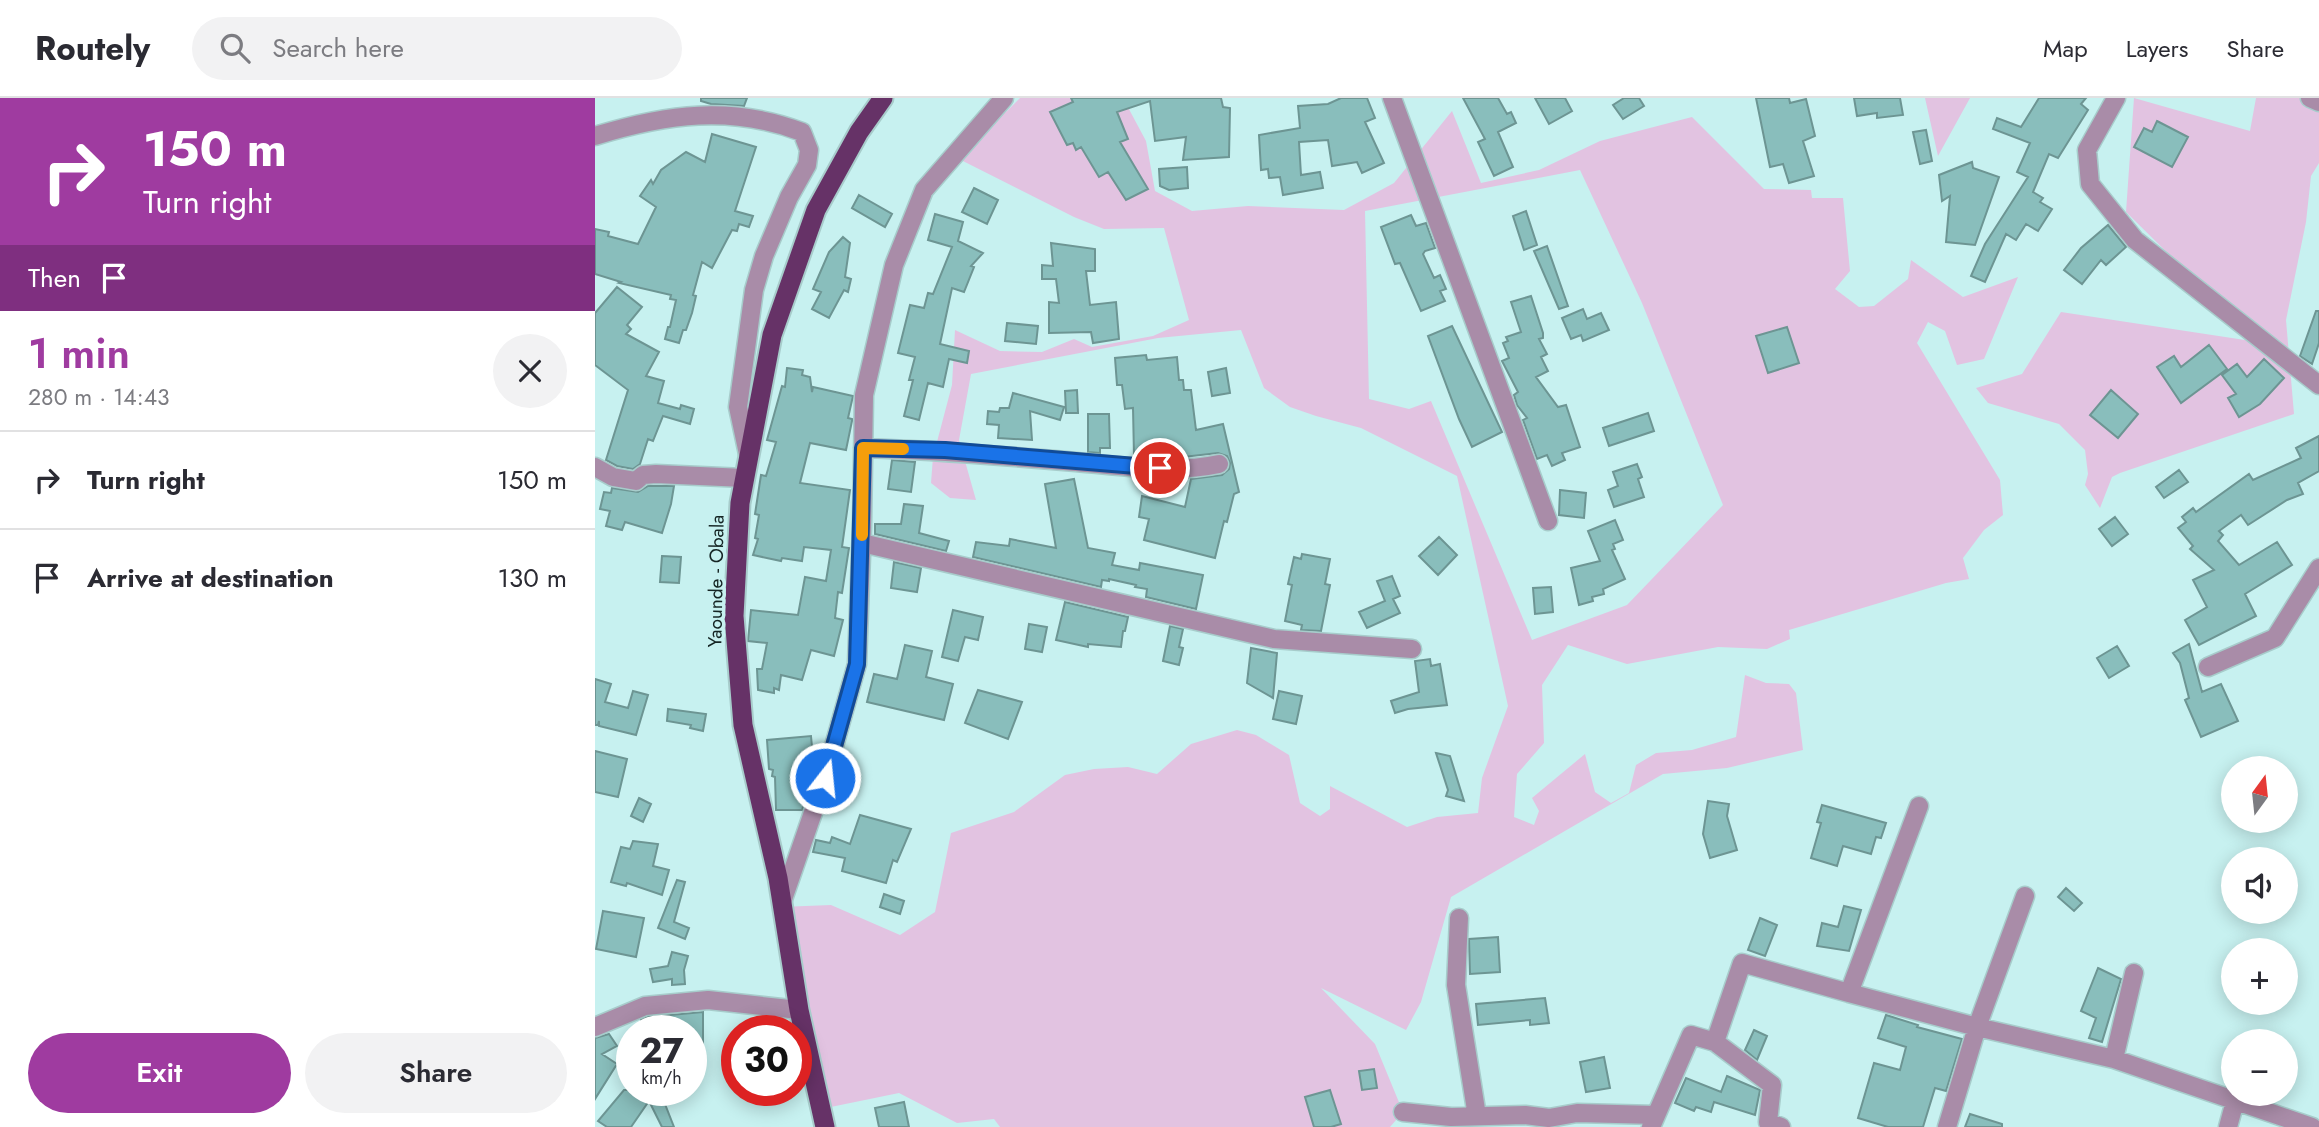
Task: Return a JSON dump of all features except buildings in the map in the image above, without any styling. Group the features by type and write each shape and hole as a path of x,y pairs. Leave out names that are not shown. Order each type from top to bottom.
{"highway":[{"name":"Yaounde - Obala","path":"825,1127 799,1010 782,902 743,725 734,616 740,503 772,335 816,211 859,132 883,98"}],"street":[{"path":"782,902 825,778 857,664 864,395 894,265 924,190 1004,98"},
{"path":"1392,98 1548,522"},
{"path":"2116,98 2087,150 2090,184 2135,240 2319,385"},
{"path":"2310,98 2319,102"},
{"path":"595,136 627,126 692,114 775,122 802,132 809,150 807,165 789,197 764,256 754,290 738,407 748,454"},
{"path":"863,448 945,450 1140,467 1200,468 1219,464"},
{"path":"595,467 613,477 636,481 643,475 656,474 744,478"},
{"path":"862,542 1275,639 1412,649"},
{"path":"2208,667 2275,638 2319,568"},
{"path":"1849,993 1919,806"},
{"path":"1947,1127 1977,1027 2025,896"},
{"path":"1459,918 1456,985 1477,1116"},
{"path":"1715,1042 1742,963 1977,1027 2114,1059 2221,1096"},
{"path":"2114,1059 2134,973"},
{"path":"595,1027 645,1006 708,1000 799,1010"},
{"path":"1403,1112 1451,1117 1525,1115 1549,1118 1577,1113 1654,1121 1691,1035 1715,1042 1772,1085 1768,1122 1781,1127"},
{"path":"2228,1127 2234,1106"},
{"path":"2250,1106 2312,1127"}],"shaded area":[{"path":"1020,98 1123,98 1146,141 1155,191 1192,211 1248,206 1344,210 1394,183 1452,111 1481,183 1539,170 1600,141 1692,117 1764,189 1811,190 1812,198 1843,198 1850,271 1835,289 1859,307 1874,306 1908,279 1911,260 1963,297 2018,277 1984,359 1957,365 1945,331 1928,322 1917,343 2000,480 2003,515 1984,530 1963,558 1969,579 1946,583 1789,630 1790,639 1767,649 1718,647 1627,664 1568,645 1542,685 1544,743 1517,774 1514,817 1534,825 1539,811 1532,798 1585,754 1595,792 1611,803 1629,793 1636,765 1656,753 1692,750 1736,737 1745,675 1766,683 1789,684 1796,693 1803,750 1727,768 1663,774 1451,897 1421,1002 1406,1030 1321,988 1375,1044 1403,1112 1390,1127 1000,1127 994,1119 957,1123 899,1093 821,1109 812,1065 812,1015 802,1015 780,907 831,905 900,935 935,912 951,833 1014,812 1065,775 1094,769 1128,767 1157,774 1191,744 1237,730 1256,735 1289,755 1300,803 1320,816 1330,809 1330,786 1407,827 1437,817 1478,813 1482,778 1508,706 1457,476 1361,428 1290,407 1264,388 1241,330 1158,338 971,374 959,440 976,500 950,498 931,483 933,457 952,385 955,330 1000,351 1042,352 1074,339 1092,347 1153,336 1189,320 1164,228 1104,229 1074,217 949,154 1007,111","holes":["1580,170 1642,303 1723,505 1627,605 1532,640 1431,401 1409,409 1369,399 1365,211"]},
{"path":"1925,98 1970,98 1938,156"},
{"path":"2134,98 2250,131 2256,98 2310,98 2319,102 2319,163 2311,176 2306,222 2286,320 2294,414 2120,473 2112,477 2100,508 2085,485 2088,474 2085,450 2059,424 1988,403 1976,388 2022,374 2061,312 2258,342 2126,212"}],"slow traffic":[{"path":"862,535 863,448 903,449"}],"route":[{"path":"825,778 857,664 863,448 945,450 1160,468"}]}
